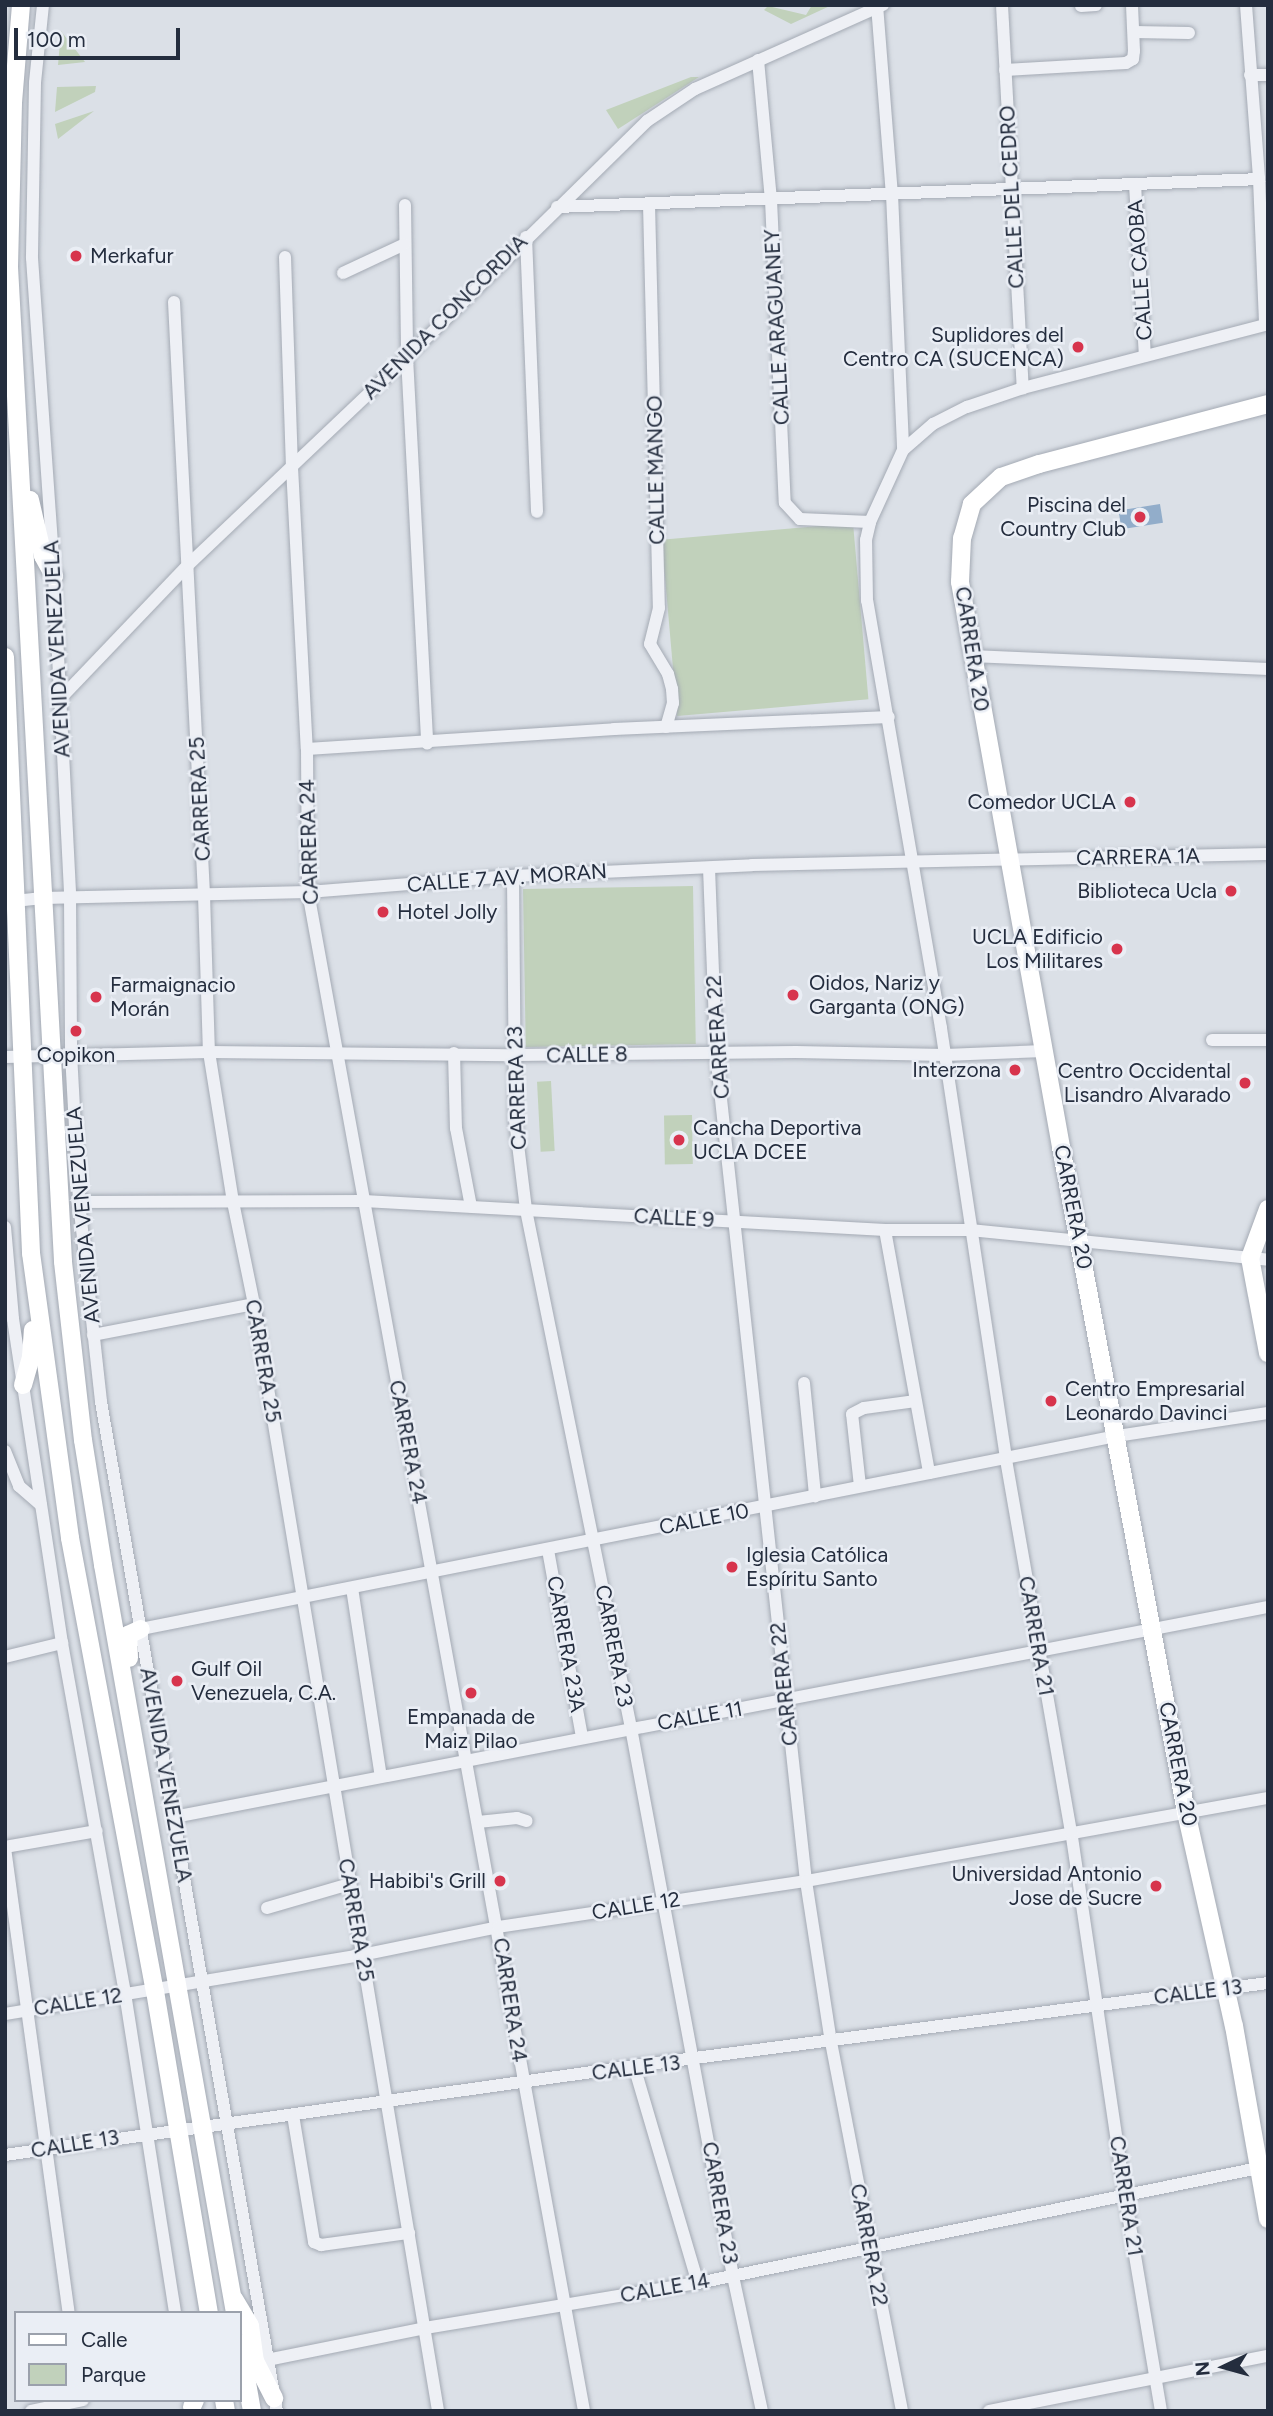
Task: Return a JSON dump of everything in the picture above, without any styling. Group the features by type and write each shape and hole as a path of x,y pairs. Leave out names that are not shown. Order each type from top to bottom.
{"street":[{"name":"AVENIDA VENEZUELA","path":"21,5 12,117 9,267 63,1262 83,1440 233,2304"},
{"name":"AVENIDA VENEZUELA","path":"43,5 35,95 32,258 54,576 58,701 70,897 71,1054 79,1202 93,1335 141,1629 225,2125 276,2404"},
{"path":"841,26 854,5"},
{"name":"CALLE DEL CEDRO","path":"1002,5 1023,388"},
{"path":"1081,6 1096,5"},
{"path":"1005,70 1126,63 1133,59 1132,5"},
{"path":"904,450 933,424 967,407 1023,388 1266,324 1246,5"},
{"path":"878,6 892,194 904,450"},
{"name":"AVENIDA CONCORDIA","path":"58,701 188,565 407,357 526,237 647,121 695,89 841,26 878,6"},
{"path":"1134,32 1189,33"},
{"name":"CALLE ARAGUANEY","path":"758,60 771,200 785,503 800,519 870,522"},
{"path":"1250,75 1268,75"},
{"path":"557,207 1012,191 1259,179"},
{"name":"CALLE CAOBA","path":"1135,184 1146,356"},
{"name":"CALLE MANGO","path":"649,204 659,608 650,644 668,674 672,689 673,703 666,727"},
{"path":"405,205 407,357 427,743"},
{"path":"526,237 537,512"},
{"path":"343,273 405,244"},
{"name":"CARRERA 24","path":"285,257 292,467 307,749 307,892 498,1927 523,2084 584,2411"},
{"name":"CARRERA 25","path":"174,302 204,895 209,1052 233,1202 254,1304 438,2411"},
{"name":"CARRERA 20","path":"1268,404 1039,464 1001,477 972,504 962,538 960,582 1008,859 1186,1812 1263,2166 1268,2219"},
{"name":"CARRERA 21","path":"904,450 870,522 866,540 867,601 889,716 945,1055 1006,1458 1071,1832 1125,2196 1161,2411"},
{"path":"20,456 43,556 54,576"},
{"path":"972,656 1268,670"},
{"path":"5,657 14,1058 36,1289 70,1538 155,1991 209,2311"},
{"path":"307,749 889,716"},
{"name":"CARRERA 1A","path":"1008,859 1268,854"},
{"name":"CALLE 7 AV. MORAN","path":"12,901 70,897 307,892 513,876 1008,859"},
{"name":"CARRERA 22","path":"709,868 716,1053 806,1881 831,2042 902,2411"},
{"name":"CARRERA 23","path":"513,876 515,1121 526,1210 631,1728 733,2276 762,2411"},
{"path":"1212,1041 1268,1040"},
{"name":"CALLE 8","path":"14,1058 71,1054 209,1052 945,1055 1044,1051"},
{"path":"454,1054 456,1128 471,1207"},
{"name":"CALLE 9","path":"79,1202 364,1200 885,1230 971,1230 1259,1259"},
{"path":"1268,1209 1259,1259 1268,1353"},
{"path":"5,1227 9,1322 23,1385 62,1643 125,1993 175,2311"},
{"path":"885,1230 929,1472"},
{"path":"23,1385 31,1357 36,1289"},
{"path":"93,1335 254,1304"},
{"path":"804,1383 815,1496"},
{"path":"860,1486 852,1414 864,1408 916,1401"},
{"name":"CALLE 10","path":"141,1629 1116,1436 1268,1413"},
{"path":"5,1451 19,1486 41,1505"},
{"name":"CARRERA 23A","path":"548,1550 582,1738"},
{"path":"352,1588 381,1777"},
{"name":"CALLE 11","path":"174,1817 1268,1607"},
{"path":"126,1696 130,1683 127,1641 131,1632 141,1629"},
{"path":"5,1657 62,1643"},
{"name":"CALLE 12","path":"5,2014 362,1955 498,1927 806,1881 1268,1798"},
{"path":"478,1822 517,1818 527,1821"},
{"path":"69,2311 5,1848 97,1831"},
{"path":"267,1908 349,1884"},
{"name":"CALLE 13","path":"5,2155 148,2133 179,2132 523,2084 634,2066 695,2061 1098,2004 1268,1983"},
{"path":"634,2066 698,2283"},
{"path":"293,2115 314,2242 321,2245 409,2233"},
{"name":"CALLE 14","path":"267,2360 425,2328 698,2283 1263,2166"},
{"path":"200,2311 201,2263"},
{"name":"AVENIDA VENEZUELA","path":"242,2316 250,2326 255,2361 276,2404"},
{"path":"242,2354 252,2411"},
{"path":"989,2411 1268,2356"},
{"path":"31,2411 72,2402"}],"green space":[{"path":"812,5 832,5 791,24 764,10 768,6 806,15"},
{"path":"61,31 85,62 58,65"},
{"path":"691,77 699,77 618,129 606,110"},
{"path":"96,86 95,92 55,112 57,87"},
{"path":"94,111 58,139 55,124"},
{"path":"853,523 868,699 677,716 662,540"},
{"path":"693,886 696,1044 526,1047 523,889"},
{"path":"551,1081 555,1151 541,1152 537,1082"},
{"name":"Cancha Deportiva UCLA DCEE","path":"664,1115 692,1115 693,1164 665,1164"}],"water":[{"name":"Piscina del Country Club","path":"1160,504 1163,523 1121,529 1119,511"}],"place":[{"name":"Merkafur","path":"76,256"},
{"name":"Suplidores del Centro CA (SUCENCA)","path":"1078,347"},
{"name":"Piscina del Country Club","path":"1140,517"},
{"name":"Comedor UCLA","path":"1130,802"},
{"name":"Biblioteca Ucla","path":"1231,891"},
{"name":"Hotel Jolly","path":"383,912"},
{"name":"UCLA Edificio Los Militares","path":"1117,949"},
{"name":"Oidos, Nariz y Garganta (ONG)","path":"793,995"},
{"name":"Farmaignacio Morán","path":"96,997"},
{"name":"Copikon","path":"76,1031"},
{"name":"Interzona","path":"1015,1070"},
{"name":"Centro Occidental Lisandro Alvarado","path":"1245,1083"},
{"name":"Cancha Deportiva UCLA DCEE","path":"679,1140"},
{"name":"Centro Empresarial Leonardo Davinci","path":"1051,1401"},
{"name":"Iglesia Católica Espíritu Santo","path":"732,1567"},
{"name":"Gulf Oil Venezuela, C.A.","path":"177,1681"},
{"name":"Empanada de Maiz Pilao","path":"471,1693"},
{"name":"Habibi's Grill","path":"500,1881"},
{"name":"Universidad Antonio Jose de Sucre","path":"1156,1886"}]}
